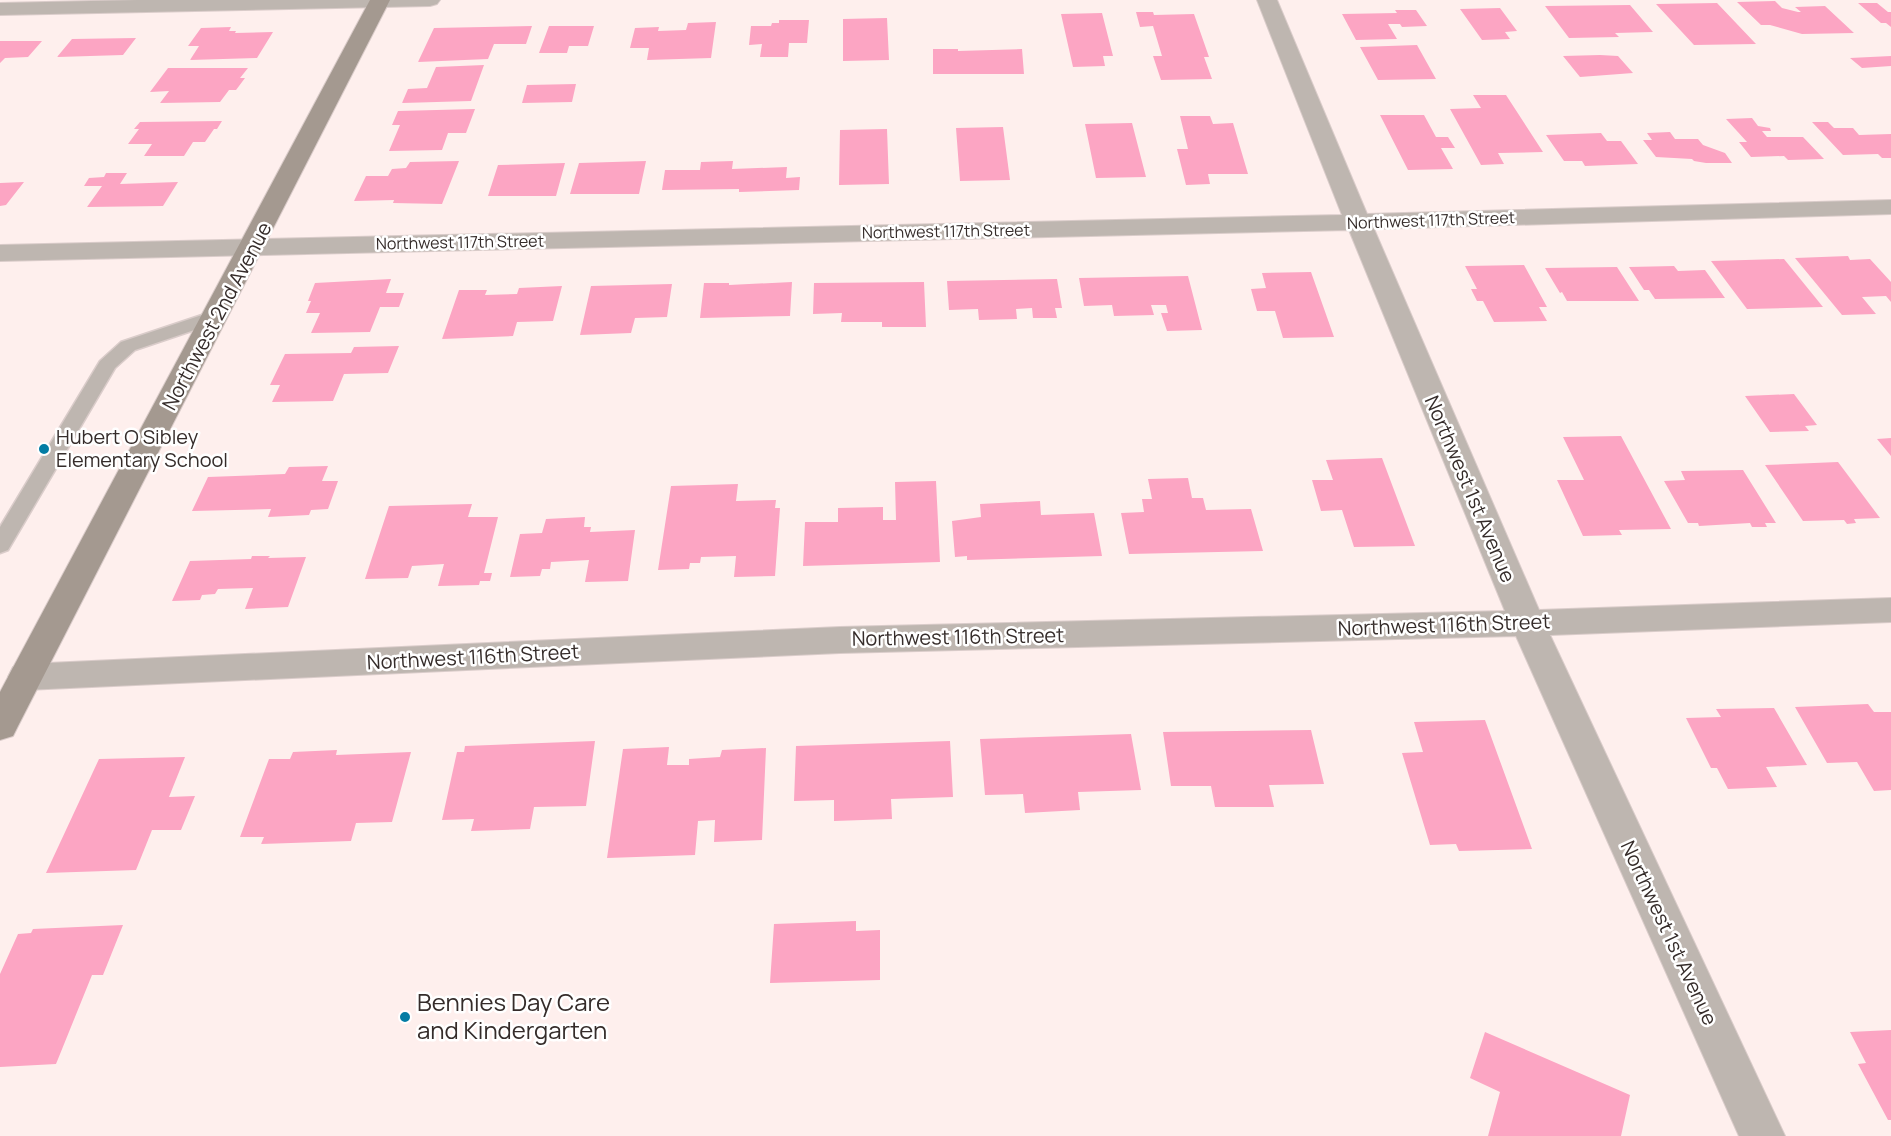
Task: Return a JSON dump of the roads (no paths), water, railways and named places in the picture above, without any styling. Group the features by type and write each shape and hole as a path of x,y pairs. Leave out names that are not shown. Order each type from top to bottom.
{"street":[{"name":"Northwest 2nd Avenue","path":"0,726 254,246 380,0"},
{"path":"0,9 430,0"},
{"name":"Northwest 1st Avenue","path":"1267,0 1527,623 1762,1136"},
{"name":"Northwest 117th Street","path":"0,253 1358,222 1891,207"},
{"name":"Northwest 116th Street","path":"26,677 840,640 1527,623 1891,610"}],"lane":[{"path":"0,545 107,364 128,346 217,316"}],"place":[{"name":"Hubert O Sibley Elementary School","path":"44,449"},
{"name":"Bennies Day Care and Kindergarten","path":"405,1017"}]}
